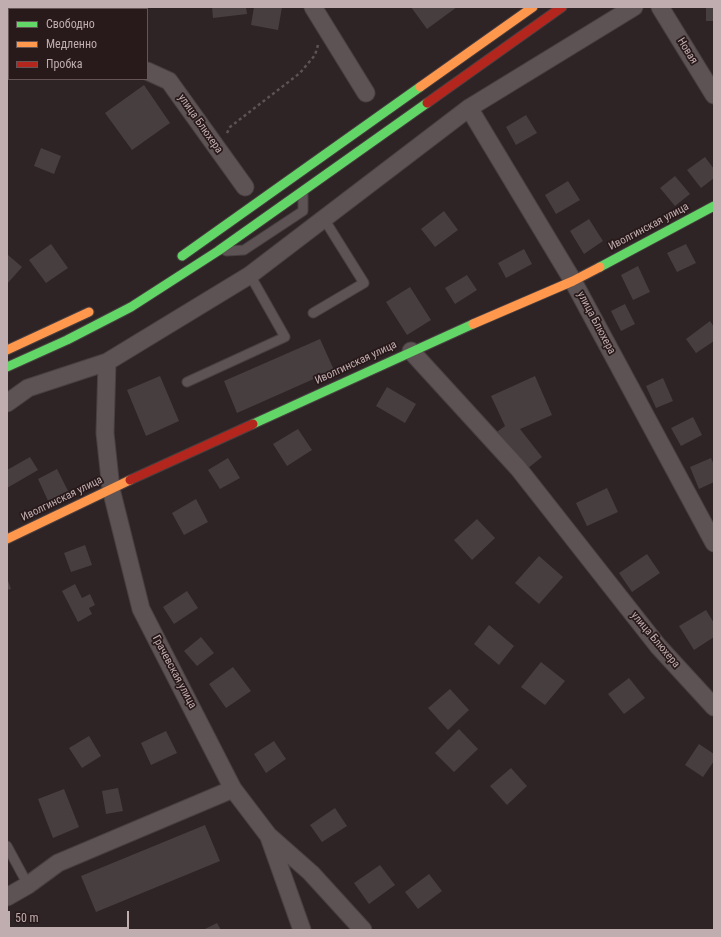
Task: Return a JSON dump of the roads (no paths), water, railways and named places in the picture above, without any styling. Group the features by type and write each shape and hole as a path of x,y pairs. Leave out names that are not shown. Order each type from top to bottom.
{"main road":[{"path":"171,263 200,245 533,7"},
{"path":"7,367 67,340 131,307 218,251 562,7"},
{"name":"Иволгинская улица","path":"7,539 111,489 411,351 573,281 714,206"},
{"path":"7,350 59,327 98,307"}],"street":[{"path":"313,7 366,93"},
{"path":"7,403 28,388 107,362 250,275 469,108 634,7"},
{"name":"Новая","path":"660,7 714,96"},
{"name":"улица Блюхера","path":"148,71 170,81 245,187"},
{"name":"улица Блюхера","path":"469,108 573,281 714,543"},
{"name":"улица Блюхера","path":"411,351 518,468 658,646 714,707"},
{"name":"Грачевская улица","path":"107,362 105,433 111,489 141,609 233,788 268,835 310,873 363,930"},
{"path":"7,897 28,885 58,863 233,788"},
{"path":"268,835 302,930"}],"lane":[{"path":"218,251 244,250 303,211 303,192"},
{"path":"313,313 364,283 324,219"},
{"path":"187,382 285,337 250,275"},
{"path":"7,846 28,885"}]}
